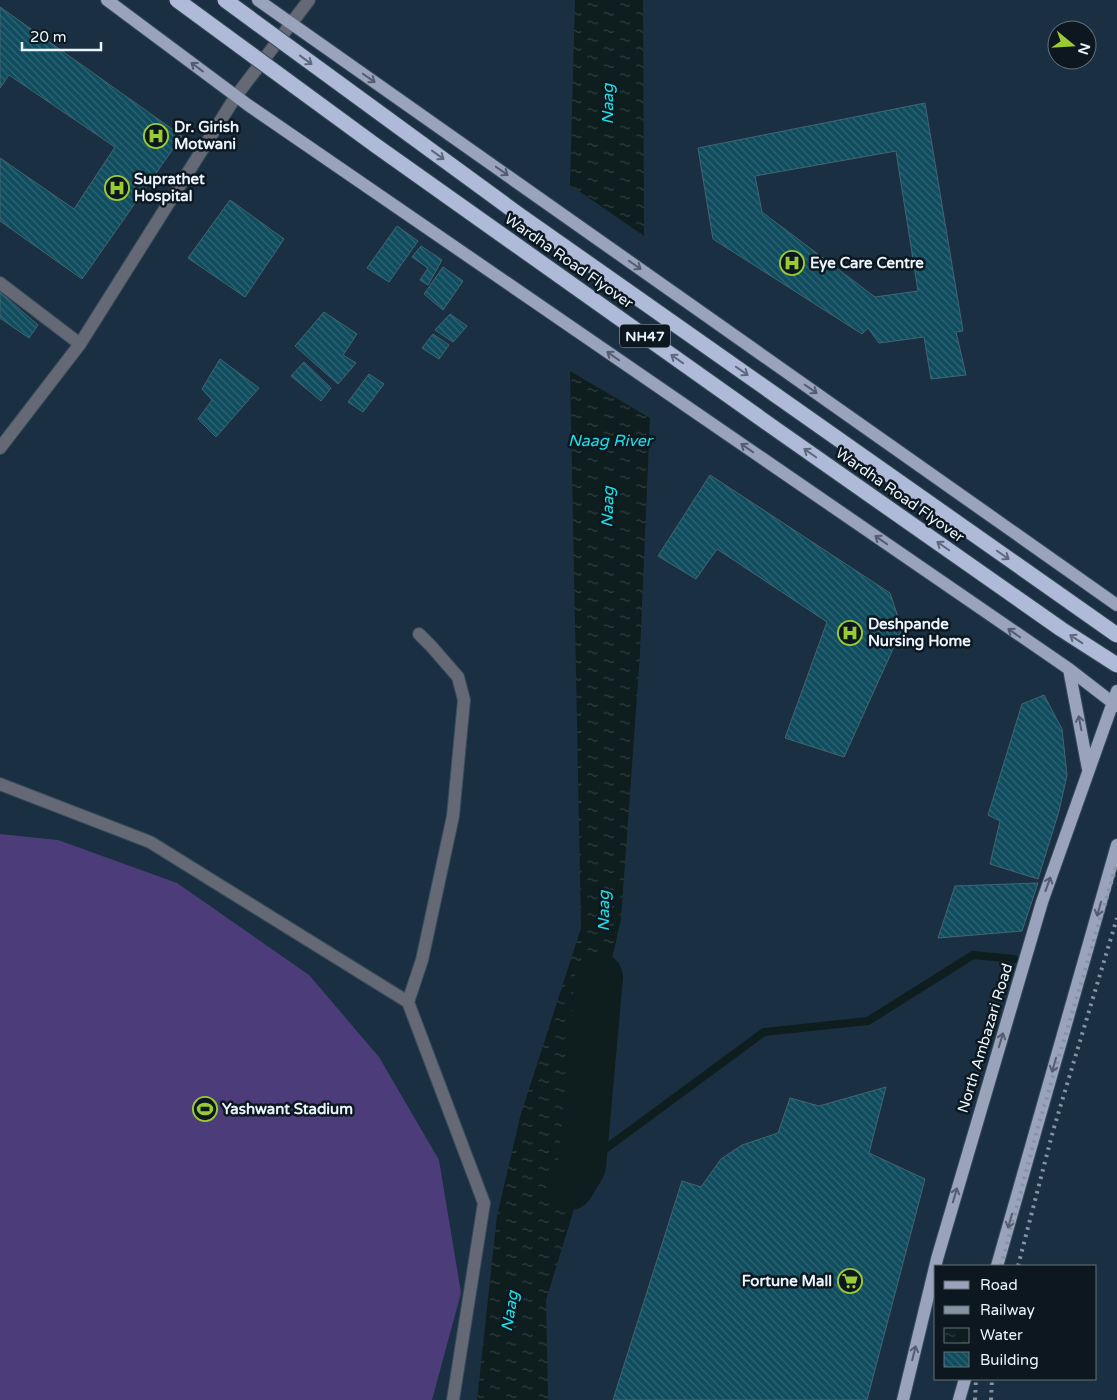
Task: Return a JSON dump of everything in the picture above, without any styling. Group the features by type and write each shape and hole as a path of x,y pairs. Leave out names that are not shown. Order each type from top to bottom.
{"highway":[{"name":"Wardha Road Flyover","path":"177,0 383,151 1061,629 1117,665"},
{"name":"Wardha Road Flyover","path":"225,0 518,214 1117,635"}],"main road":[{"path":"107,0 236,96 1115,700"},
{"path":"258,0 1117,606"},
{"path":"1069,669 1089,771"},
{"name":"North Ambazari Road","path":"936,1265 1042,902 1115,700"},
{"path":"997,1265 1117,845"},
{"name":"North Ambazari Road","path":"903,1400 934,1271"},
{"path":"959,1400 965,1380"}],"street":[{"path":"0,448 5,432 80,344 236,96 309,0"},
{"path":"0,283 80,344"},
{"path":"408,1002 422,960 453,816 464,700 458,677 419,634"},
{"path":"0,784 150,842 408,1002 484,1203 453,1400"}],"shaded area":[{"name":"Yashwant Stadium","path":"0,834 58,840 177,883 309,975 379,1057 439,1160 461,1293 432,1400 0,1400"}],"water":[{"path":"575,0 643,0 644,236 570,185"},
{"name":"Naag River","path":"570,371 650,418 640,654 621,919 588,1065 584,1177 546,1300 548,1400 477,1400 497,1216 520,1117 581,928"}],"building":[{"path":"0,7 182,136 82,279 0,221 0,158 74,209 115,147 9,75 0,88"},
{"path":"925,103 963,331 956,332 966,375 931,379 924,337 879,343 868,328 862,334 713,239 698,148","holes":["896,151 918,291 875,297 762,212 755,176"]},
{"path":"230,200 284,239 245,297 188,258"},
{"path":"397,226 418,241 389,282 367,268"},
{"path":"421,246 442,260 428,285 420,280 428,268 412,257"},
{"path":"443,267 463,281 443,310 424,294"},
{"path":"0,292 38,325 29,338 0,318"},
{"path":"324,312 357,334 343,355 356,363 338,384 295,346"},
{"path":"450,314 467,326 453,342 435,330"},
{"path":"433,334 449,345 439,359 422,348"},
{"path":"220,359 259,388 216,437 198,419 212,400 202,389"},
{"path":"304,362 331,388 321,401 291,376"},
{"path":"369,374 384,384 363,412 348,402"},
{"path":"710,475 890,593 902,629 844,757 785,738 827,622 717,549 696,579 658,556"},
{"path":"1044,695 1062,729 1067,775 1059,811 1038,879 990,864 1000,821 988,815 1022,704"},
{"path":"1038,883 1022,931 938,938 955,886"},
{"path":"886,1087 869,1153 925,1179 867,1400 613,1400 682,1181 701,1187 721,1159 742,1145 778,1133 790,1098 819,1106"}],"waterway":[{"path":"582,1166 764,1032 868,1021 973,955 1014,959"},
{"name":"Naag","path":"570,1186 582,1166 599,977"}],"railway":[{"path":"1001,1265 1038,1127 1117,863"},
{"path":"1018,1265 1053,1131 1117,918"},
{"path":"975,1400 976,1380"},
{"path":"991,1400 992,1380"}],"place":[{"name":"Dr. Girish Motwani","path":"156,136"},
{"name":"Suprathet Hospital","path":"117,188"},
{"name":"Eye Care Centre","path":"792,263"},
{"name":"Deshpande Nursing Home","path":"850,633"},
{"name":"Yashwant Stadium","path":"205,1109"},
{"name":"Fortune Mall","path":"850,1281"}]}
